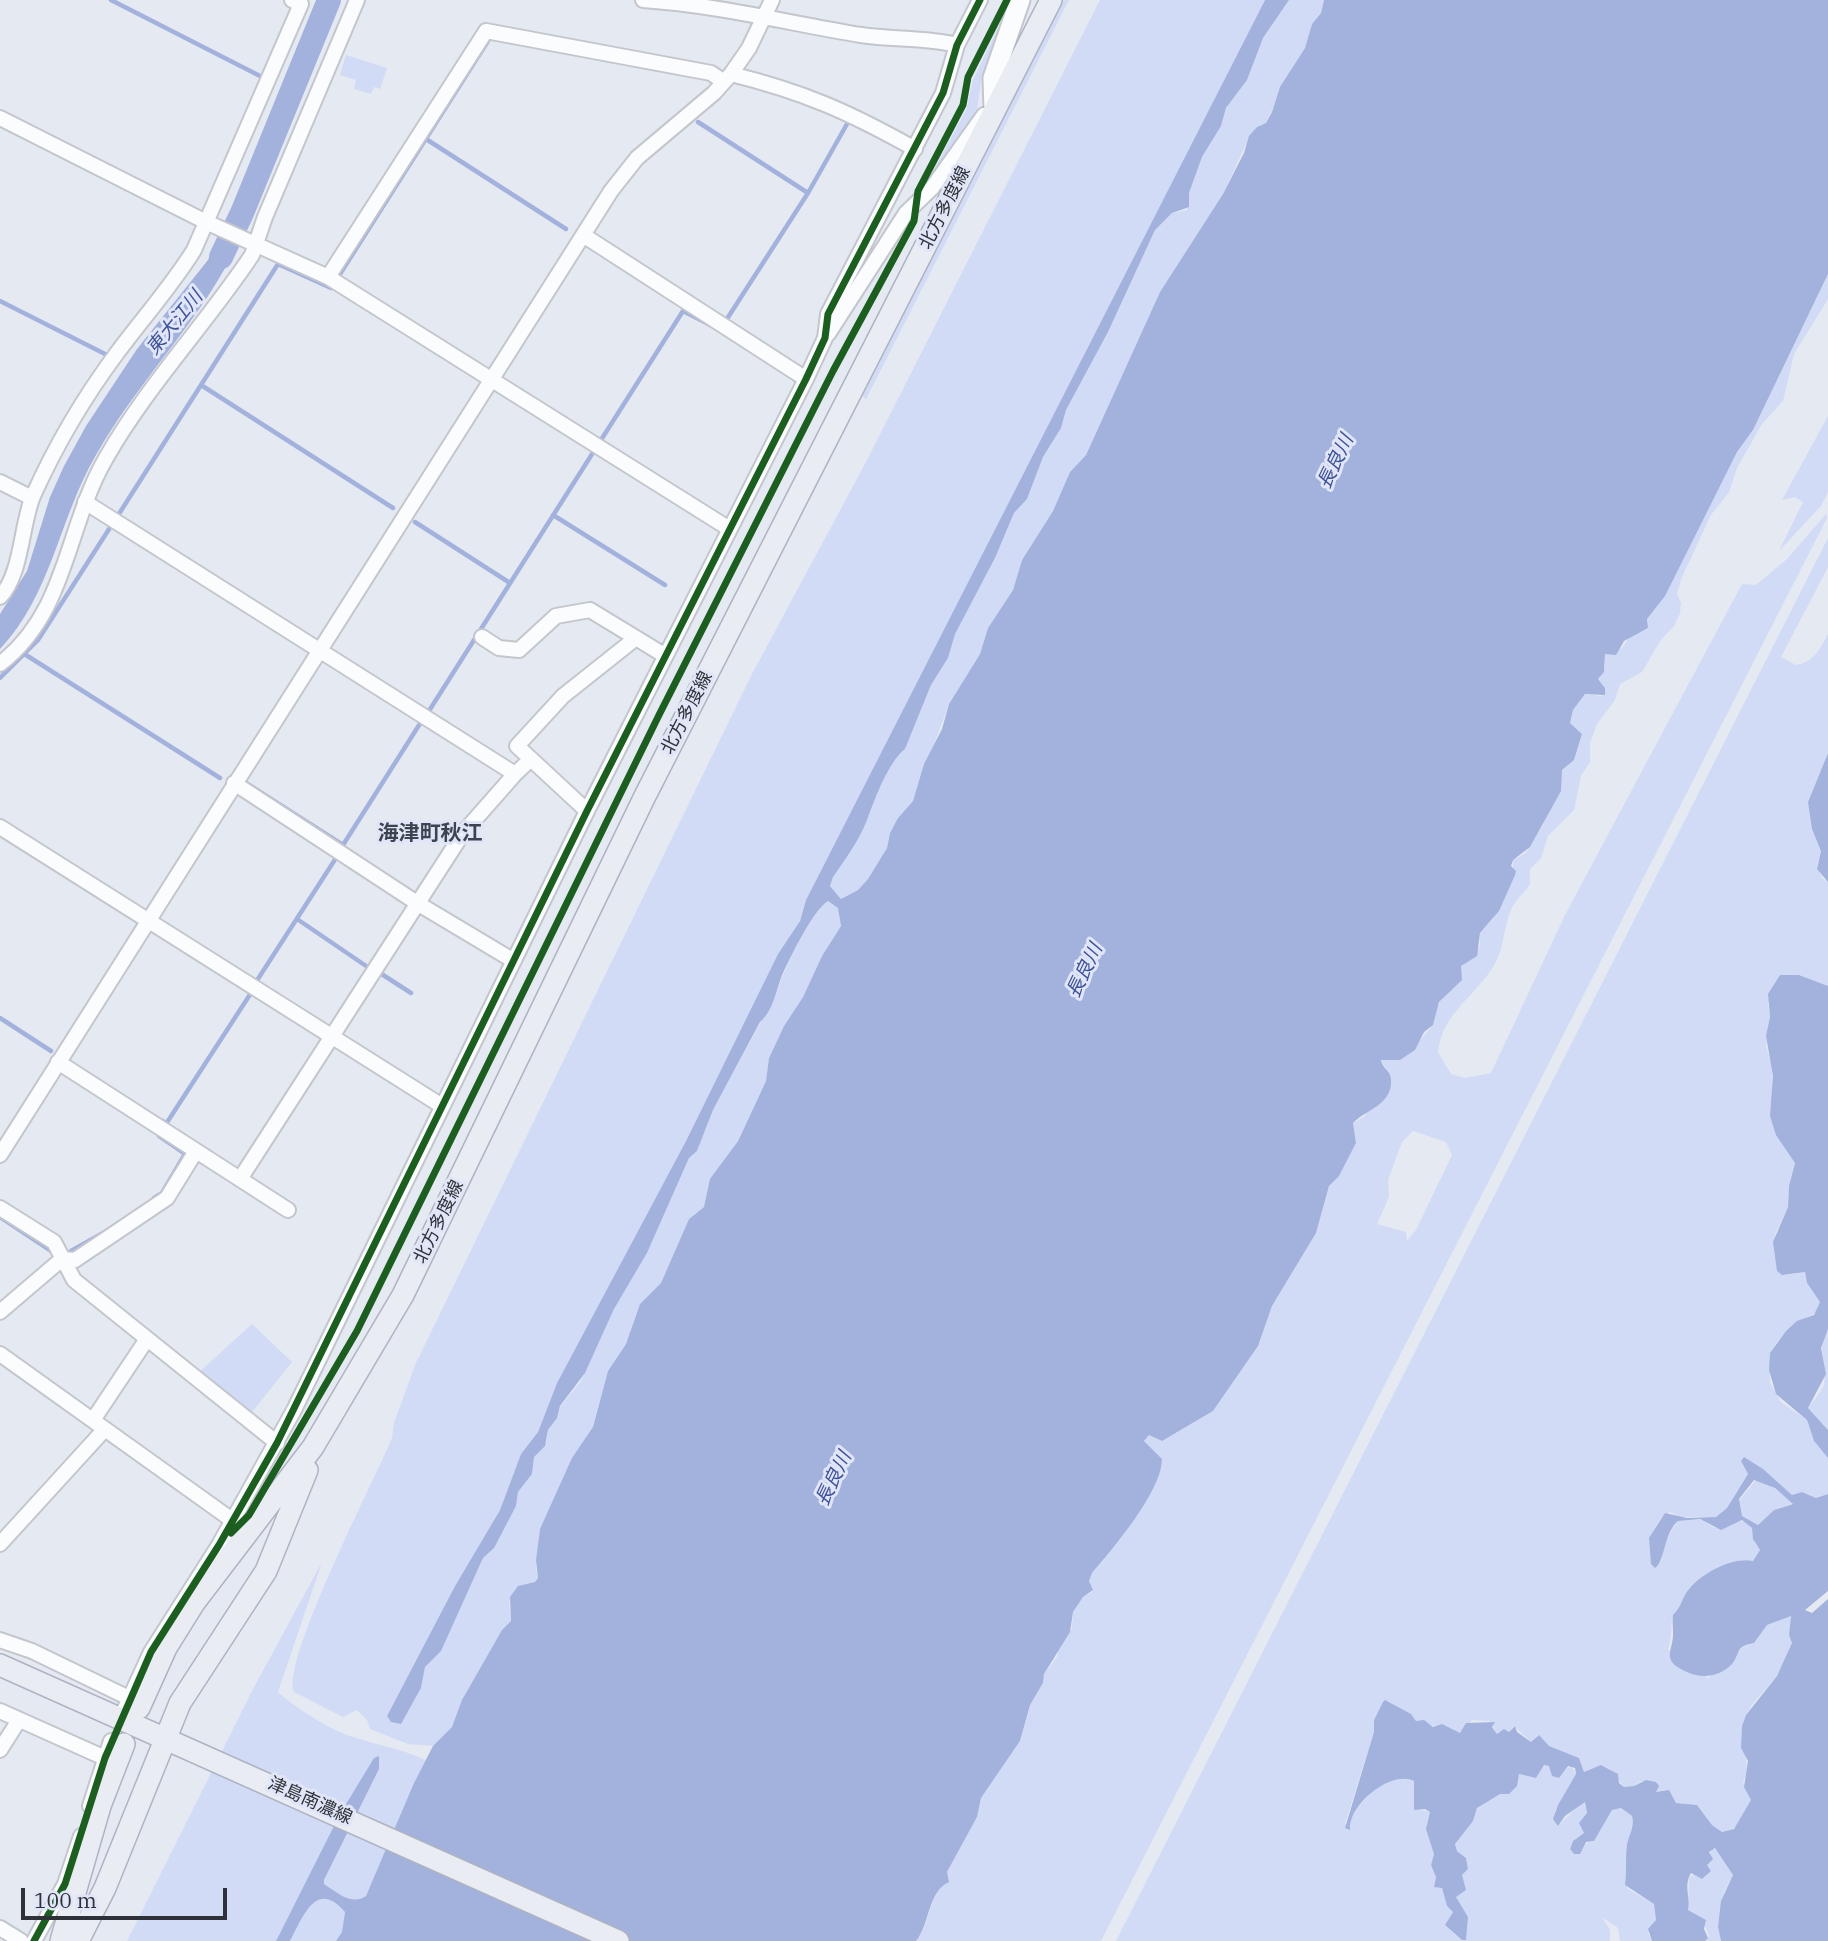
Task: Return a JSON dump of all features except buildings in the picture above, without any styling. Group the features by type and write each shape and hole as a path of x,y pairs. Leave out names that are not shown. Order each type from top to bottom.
{"main road":[{"path":"995,111 993,78 1020,0"},
{"name":"北方多度線","path":"326,1427 403,1295 645,796 1051,0"},
{"path":"130,1707 194,1603 326,1427"},
{"path":"78,1941 105,1888 180,1703 266,1571 326,1427"},
{"name":"津島南濃線","path":"0,1665 167,1737 618,1941"},
{"path":"61,1941 118,1743"}],"street":[{"path":"0,664 21,647 50,607 85,502 106,458 167,369 214,311 252,254 253,241 357,0"},
{"path":"643,0 723,8 864,35 939,40 957,45"},
{"path":"0,1155 583,235 637,158 727,78 749,48 772,0"},
{"path":"825,338 828,314 943,93 957,45 980,0"},
{"path":"0,597 18,555 32,498 63,439 109,365 173,283 208,223 299,1"},
{"path":"328,277 486,31 710,73 818,99 854,114 915,149"},
{"path":"0,1640 32,1651 130,1707 150,1652 277,1443 664,655 825,338 906,213 932,188 983,115 995,111"},
{"path":"0,118 208,223 328,277 728,528"},
{"path":"583,235 806,379"},
{"path":"0,482 32,498"},
{"path":"85,502 514,775"},
{"path":"482,637 499,648 519,650 556,616 590,610 664,655"},
{"path":"587,811 517,746 563,696 636,638"},
{"path":"240,1179 463,833 531,759"},
{"path":"234,783 417,904 514,961"},
{"path":"0,827 442,1106"},
{"path":"58,1062 288,1210"},
{"path":"0,1312 62,1259 75,1260 167,1198 196,1151"},
{"path":"0,1208 54,1242 74,1280 277,1443"},
{"path":"93,1420 147,1339"},
{"path":"0,1354 232,1520"},
{"path":"0,1544 105,1429"},
{"path":"0,1711 104,1758"},
{"path":"0,1750 19,1720"},
{"path":"34,1941 65,1884 104,1758 118,1743"},
{"path":"0,1928 21,1941"}],"shaded area":[{"path":"1059,0 1069,0 866,399 859,394"},
{"path":"1100,0 1265,0 806,900 800,921 778,954 686,1141 557,1383 538,1432 521,1454 500,1510 455,1586 387,1716 391,1722 401,1723 421,1688 425,1667 441,1650 483,1558 516,1506 518,1492 532,1474 534,1457 547,1441 548,1430 557,1418 560,1407 581,1381 614,1309 647,1253 689,1158 697,1151 713,1110 776,994 798,943 821,907 828,901 839,908 841,926 822,956 803,997 784,1026 769,1058 766,1081 738,1140 718,1169 704,1207 689,1219 661,1283 640,1304 626,1344 608,1371 593,1427 540,1529 536,1567 538,1578 535,1582 522,1585 509,1601 511,1621 466,1693 452,1727 433,1746 408,1744 370,1729 367,1720 357,1710 343,1717 294,1692 294,1674 315,1609 392,1438 394,1423 415,1365 752,674 866,462"},
{"path":"1289,0 1324,0 1321,13 1312,24 1305,48 1287,77 1266,123 1257,127 1246,144 1223,194 1160,292 1086,455 1070,472 1053,511 1022,560 1013,590 988,628 980,654 949,704 913,801 898,818 890,833 887,848 868,879 858,890 841,899 830,886 833,877 860,835 892,763 905,749 931,685 948,658 954,634 995,558 1014,513 1027,499 1043,457 1061,428 1066,410 1108,332 1155,230 1172,213 1187,210 1189,193 1202,157 1221,126 1226,108 1247,80 1263,38"},
{"path":"1004,16 982,76 977,110 924,189 967,108 973,80"},
{"path":"346,55 387,68 380,89 374,87 371,94 354,89 356,80 340,75"},
{"path":"1828,274 1828,299 1794,354 1783,401 1762,424 1737,468 1729,492 1711,515 1682,577 1677,594 1681,603 1680,613 1674,626 1660,641 1642,672 1620,684 1615,700 1597,724 1590,743 1590,762 1581,776 1574,810 1548,836 1541,858 1530,869 1530,884 1511,910 1501,949 1489,974 1446,1026 1438,1052 1451,1074 1465,1078 1491,1073 1565,915 1742,584 1756,585 1787,559 1826,514 1827,518 1101,1941 916,1941 947,1872 977,1817 981,1798 1020,1741 1030,1705 1043,1683 1044,1674 1057,1657 1059,1645 1072,1628 1073,1612 1083,1597 1092,1592 1089,1581 1092,1573 1123,1535 1145,1502 1160,1472 1162,1459 1144,1441 1149,1435 1162,1441 1213,1411 1258,1346 1272,1306 1316,1233 1329,1186 1339,1176 1356,1143 1353,1123 1365,1116 1387,1071 1381,1060 1403,1056 1425,1035 1432,1026 1441,1000 1458,982 1461,966 1480,946 1480,933 1493,919 1513,868 1513,860 1526,853 1543,825 1562,770 1574,760 1582,734 1570,723 1573,710 1585,694 1602,696 1604,686 1598,679 1605,668 1605,654 1622,648 1631,635 1648,629 1647,619 1659,604 1737,452 1753,430","holes":["1413,1131 1446,1142 1452,1155 1416,1230 1407,1241 1406,1232 1377,1224 1389,1197 1388,1180 1402,1142"]},
{"path":"1828,416 1828,492 1821,506 1779,551 1803,502 1795,497 1782,500"},
{"path":"1828,538 1828,567 1781,657 1796,665 1807,661 1819,650 1828,634 1828,753 1808,802 1821,851 1817,866 1822,878 1828,882 1828,986 1799,975 1768,1003 1770,1017 1766,1046 1772,1065 1773,1091 1795,1163 1789,1186 1788,1207 1775,1234 1785,1275 1805,1272 1807,1283 1820,1302 1818,1311 1786,1331 1770,1353 1770,1383 1781,1402 1807,1420 1814,1441 1828,1458 1828,1494 1816,1498 1802,1492 1792,1495 1762,1472 1741,1461 1748,1474 1727,1508 1716,1517 1681,1517 1670,1512 1661,1518 1650,1538 1661,1562 1665,1540 1678,1521 1701,1520 1720,1528 1741,1521 1752,1528 1755,1543 1760,1550 1753,1561 1732,1562 1712,1572 1688,1595 1672,1619 1668,1649 1708,1678 1729,1666 1740,1650 1754,1643 1767,1625 1791,1615 1789,1635 1792,1643 1785,1661 1775,1678 1752,1705 1743,1724 1742,1740 1747,1768 1743,1782 1751,1800 1747,1811 1737,1825 1722,1832 1712,1825 1697,1805 1676,1803 1668,1790 1656,1792 1657,1782 1641,1781 1634,1786 1624,1787 1610,1769 1601,1765 1584,1772 1579,1758 1549,1746 1538,1735 1531,1742 1514,1726 1509,1732 1497,1734 1490,1721 1472,1720 1460,1733 1416,1721 1399,1708 1383,1704 1374,1720 1374,1732 1345,1824 1349,1823 1370,1794 1384,1783 1401,1777 1414,1781 1414,1808 1430,1812 1427,1825 1434,1854 1431,1865 1436,1877 1434,1886 1442,1888 1447,1906 1453,1912 1447,1922 1450,1930 1462,1940 1466,1920 1456,1897 1462,1875 1468,1869 1466,1858 1457,1851 1455,1844 1483,1803 1490,1797 1509,1794 1519,1774 1536,1778 1544,1765 1549,1766 1555,1777 1559,1778 1567,1768 1572,1767 1576,1774 1555,1811 1558,1826 1584,1800 1587,1813 1580,1825 1584,1833 1573,1841 1570,1849 1574,1854 1580,1854 1584,1844 1594,1841 1612,1810 1621,1808 1632,1816 1626,1854 1628,1889 1654,1904 1656,1920 1648,1933 1652,1941 1620,1941 1618,1928 1602,1917 1610,1930 1610,1941 1116,1941"},
{"path":"252,1324 292,1362 249,1416 197,1374"},
{"path":"1828,1329 1828,1430 1808,1408 1824,1384 1822,1343"},
{"path":"1756,1480 1775,1488 1793,1503 1774,1510 1758,1525 1742,1516 1738,1502"},
{"path":"322,1562 278,1692 335,1730 426,1760 366,1896 349,1899 323,1883 379,1769 352,1796 340,1814 276,1941 127,1941 253,1689"},
{"path":"1712,1848 1718,1850 1733,1875 1724,1892 1718,1927 1721,1941 1705,1941 1709,1936 1702,1918 1688,1910 1689,1877 1695,1874 1702,1879 1711,1871 1707,1865"},
{"path":"322,1898 329,1898 345,1911 342,1932 336,1941 290,1941 308,1905"}],"water":[{"name":"長良川","path":"1265,0 1289,0 1263,38 1247,80 1226,108 1221,126 1202,157 1189,193 1189,207 1172,213 1155,230 1108,332 1066,410 1061,428 1043,457 1027,499 1014,513 995,558 955,634 948,658 931,685 905,749 893,763 860,835 833,877 830,886 841,899 858,890 868,879 887,848 890,833 898,818 913,801 924,764 942,729 949,704 980,654 988,628 1013,590 1022,560 1053,511 1070,472 1086,455 1160,292 1223,194 1244,153 1249,136 1257,127 1266,123 1272,112 1280,87 1305,48 1312,24 1321,13 1324,0 1828,0 1828,274 1753,430 1737,452 1665,596 1647,619 1648,628 1624,641 1616,655 1605,654 1604,672 1598,679 1605,688 1605,695 1585,694 1573,710 1570,723 1582,734 1574,760 1562,770 1561,791 1530,847 1513,860 1511,866 1516,871 1515,875 1499,911 1480,933 1477,956 1461,966 1462,980 1439,1002 1433,1025 1424,1032 1415,1050 1400,1060 1381,1060 1391,1079 1388,1095 1353,1123 1356,1143 1339,1176 1329,1186 1316,1233 1272,1306 1258,1346 1213,1411 1162,1441 1149,1435 1144,1441 1162,1459 1154,1487 1134,1519 1092,1573 1089,1581 1093,1590 1083,1597 1073,1612 1070,1632 1044,1674 1043,1683 1030,1705 1020,1741 981,1798 977,1817 947,1872 949,1882 942,1886 933,1900 916,1941 336,1941 342,1932 345,1912 335,1902 326,1899 318,1900 305,1912 290,1941 276,1941 340,1814 374,1758 379,1756 379,1769 324,1880 324,1884 344,1897 360,1899 366,1896 414,1783 433,1746 452,1727 462,1700 502,1630 511,1621 510,1597 518,1586 535,1582 538,1578 536,1560 540,1529 572,1458 593,1427 608,1371 626,1344 640,1304 661,1283 689,1219 704,1207 710,1179 738,1141 766,1081 769,1058 784,1026 803,997 822,956 841,926 838,908 828,901 810,923 791,956 772,1005 760,1022 713,1110 697,1151 689,1158 647,1253 614,1309 585,1373 560,1406 557,1418 548,1430 545,1446 534,1457 532,1474 518,1492 516,1506 494,1548 483,1558 441,1651 425,1667 421,1688 401,1724 391,1722 387,1716 455,1586 500,1510 521,1454 538,1432 557,1383 686,1141 778,954 800,921 806,900"},
{"path":"220,231 240,239 225,268 96,455 83,479 32,604 0,649 0,614 27,571 50,497 64,466 86,426 137,349 208,260"},
{"path":"1828,753 1828,882 1817,869 1821,851 1812,829 1808,802"},
{"path":"1780,975 1799,975 1828,986 1828,1329 1821,1348 1826,1374 1808,1408 1828,1430 1828,1458 1814,1441 1807,1420 1776,1394 1769,1370 1770,1353 1786,1331 1797,1321 1814,1315 1820,1302 1807,1283 1805,1272 1782,1275 1777,1271 1773,1242 1788,1207 1789,1186 1795,1163 1776,1135 1770,1116 1773,1076 1766,1036 1770,1017 1768,994"},
{"path":"1744,1457 1763,1469 1792,1495 1802,1492 1816,1498 1828,1494 1828,1591 1805,1610 1812,1613 1828,1599 1828,1941 1721,1941 1718,1927 1721,1901 1733,1875 1715,1848 1709,1852 1713,1859 1707,1865 1711,1871 1702,1879 1691,1873 1688,1882 1688,1910 1706,1920 1704,1929 1708,1938 1705,1941 1652,1941 1648,1929 1656,1920 1654,1904 1625,1885 1626,1849 1632,1816 1621,1808 1612,1810 1594,1841 1586,1842 1580,1854 1574,1854 1570,1849 1573,1841 1584,1833 1579,1823 1587,1813 1585,1802 1565,1816 1558,1826 1553,1819 1576,1774 1575,1768 1568,1766 1559,1778 1552,1776 1549,1766 1544,1765 1536,1778 1519,1774 1517,1786 1509,1794 1500,1794 1477,1808 1473,1821 1455,1844 1457,1851 1466,1858 1468,1869 1462,1875 1466,1890 1456,1897 1468,1917 1466,1940 1462,1940 1445,1925 1453,1912 1447,1906 1442,1888 1434,1887 1436,1877 1431,1865 1434,1854 1426,1829 1430,1812 1425,1809 1414,1810 1414,1781 1394,1780 1372,1792 1356,1811 1350,1830 1345,1828 1374,1732 1374,1720 1383,1702 1385,1700 1411,1714 1416,1721 1424,1720 1433,1727 1442,1724 1460,1733 1466,1723 1495,1722 1492,1727 1497,1734 1504,1729 1509,1732 1515,1726 1517,1732 1531,1742 1539,1735 1549,1746 1579,1758 1584,1772 1601,1765 1618,1774 1619,1783 1624,1787 1646,1780 1656,1782 1659,1786 1656,1792 1669,1790 1676,1803 1697,1805 1712,1825 1722,1832 1734,1829 1751,1800 1744,1787 1748,1761 1741,1748 1742,1726 1746,1715 1777,1676 1792,1643 1789,1635 1791,1616 1767,1625 1754,1643 1741,1648 1732,1664 1722,1672 1699,1676 1678,1668 1670,1655 1673,1615 1687,1591 1703,1576 1719,1567 1737,1561 1753,1561 1760,1550 1753,1539 1752,1528 1742,1520 1721,1530 1700,1519 1678,1521 1673,1526 1659,1564 1655,1568 1651,1564 1649,1538 1665,1513 1687,1518 1716,1517 1727,1508 1748,1474 1741,1461","holes":["1754,1480 1775,1488 1793,1504 1774,1510 1758,1525 1742,1516 1739,1499"]}],"waterway":[{"path":"111,0 260,76"},
{"name":"東大江川","path":"221,257 242,213 329,0"},
{"path":"340,274 488,41"},
{"path":"698,122 808,193"},
{"path":"725,322 808,193 847,124"},
{"path":"426,139 566,229"},
{"path":"117,517 278,264 331,288"},
{"path":"0,301 107,355"},
{"path":"601,440 683,311 720,330"},
{"path":"201,385 393,508"},
{"path":"427,714 594,451"},
{"path":"553,515 665,585"},
{"path":"415,522 510,583"},
{"path":"0,678 38,640 111,526"},
{"path":"26,655 220,778"},
{"path":"246,783 343,845 421,722"},
{"path":"256,982 336,858"},
{"path":"297,919 369,968"},
{"path":"380,973 411,993"},
{"path":"163,1121 166,1124 251,993"},
{"path":"0,1018 51,1051"},
{"path":"154,1198 162,1193 185,1154 159,1136"},
{"path":"0,1217 51,1251"},
{"path":"71,1251 110,1229"}],"cycle path":[{"path":"34,1941 65,1884 105,1758 151,1652 219,1545 277,1443 587,811 806,379 825,338 828,314 943,93 957,45 980,0"},
{"path":"231,1533 249,1515 357,1331 659,715 833,371 914,221 918,191 963,105 968,77 1007,0"}],"district":[{"name":"海津町秋江","path":"430,834"}]}
